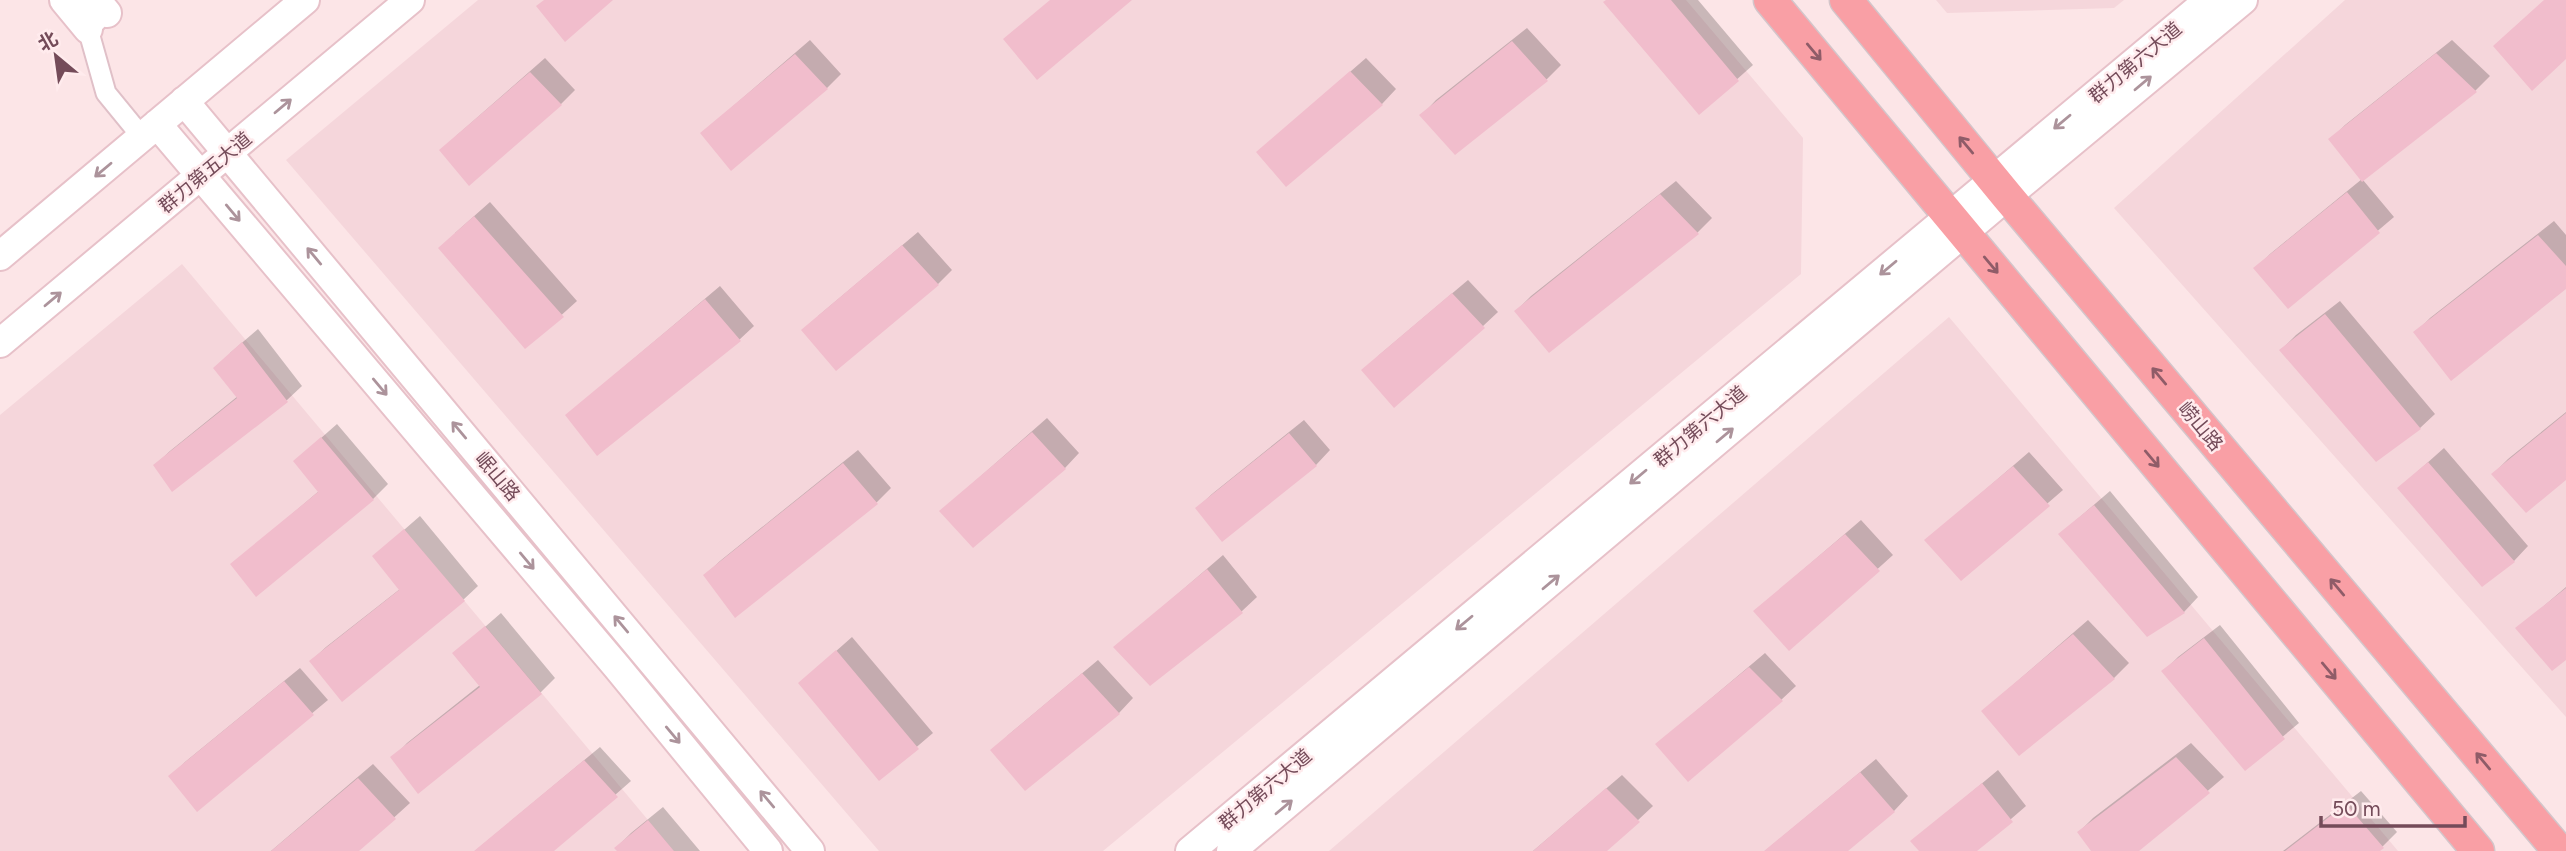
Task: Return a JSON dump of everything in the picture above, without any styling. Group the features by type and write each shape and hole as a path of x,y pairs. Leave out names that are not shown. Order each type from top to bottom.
{"main road":[{"path":"64,0 97,14"},
{"path":"0,256 305,0"},
{"name":"群力第五大道","path":"0,342 410,0"},
{"path":"1770,0 2478,851"},
{"name":"崂山路","path":"1846,0 2559,851"},
{"name":"群力第六大道","path":"1231,851 2001,187 2209,0"},
{"name":"群力第六大道","path":"2001,187 2243,0"},
{"name":"岷山路","path":"184,101 810,851"},
{"name":"岷山路","path":"150,130 202,175 617,667 768,851"},
{"name":"群力第六大道","path":"1190,851 1958,224"}],"street":[{"path":"97,14 106,93 150,130"}],"shaded area":[{"path":"478,0 1686,0 1803,138 1801,274 1103,851 879,851 286,160"},
{"path":"1936,0 2124,0 2114,8 1947,13"},
{"path":"2345,0 2566,0 2566,717 2114,208"},
{"path":"182,264 674,851 0,851 0,415"},
{"path":"1949,317 2398,851 1329,851"}],"building":[{"path":"544,0 613,0 565,42 536,6"},
{"path":"1050,0 1132,0 1037,80 1003,39"},
{"path":"1671,0 1739,81 1699,115 1603,2"},
{"path":"2544,0 2566,0 2566,59 2532,91 2493,46"},
{"path":"1512,41 1548,81 1455,155 1419,115"},
{"path":"2436,53 2477,92 2362,182 2328,139"},
{"path":"795,54 828,89 731,171 700,133"},
{"path":"1350,71 1383,105 1286,187 1256,152"},
{"path":"530,72 562,105 469,186 439,150"},
{"path":"2347,192 2380,233 2288,309 2253,268"},
{"path":"1660,194 1699,234 1549,353 1514,311"},
{"path":"474,216 564,317 525,349 438,248"},
{"path":"2538,235 2566,266 2566,289 2451,381 2413,332"},
{"path":"902,245 939,285 836,371 801,330"},
{"path":"1452,293 1485,328 1394,408 1361,370"},
{"path":"705,299 741,341 597,456 565,415"},
{"path":"2325,314 2421,429 2376,462 2279,350"},
{"path":"242,342 288,402 172,492 153,465 237,398 213,368"},
{"path":"2566,413 2566,480 2526,513 2491,474"},
{"path":"1032,432 1066,469 973,548 939,511"},
{"path":"1289,433 1317,466 1222,542 1195,508"},
{"path":"321,437 374,500 256,597 230,564 318,492 293,461"},
{"path":"2428,462 2515,562 2482,587 2397,488"},
{"path":"843,463 878,504 735,618 703,575"},
{"path":"2013,466 2050,506 1961,581 1924,540"},
{"path":"2094,505 2185,613 2147,637 2058,534"},
{"path":"404,529 465,601 342,702 309,661 399,590 372,556"},
{"path":"1845,534 1880,571 1789,651 1753,611"},
{"path":"1207,569 1243,613 1150,686 1113,647"},
{"path":"2566,588 2566,660 2552,671 2515,628"},
{"path":"485,626 542,694 418,794 390,757 480,687 452,653"},
{"path":"2073,634 2115,679 2019,756 1981,711"},
{"path":"2204,638 2285,739 2245,771 2161,671"},
{"path":"836,650 919,749 879,781 798,683"},
{"path":"1749,667 1783,701 1688,782 1655,744"},
{"path":"1082,673 1120,714 1025,791 990,750"},
{"path":"284,681 314,715 197,812 168,776"},
{"path":"2176,757 2210,793 2139,851 2091,851 2077,832"},
{"path":"584,760 618,797 554,851 474,851"},
{"path":"1860,772 1895,812 1848,851 1764,851"},
{"path":"358,778 396,819 359,851 271,851"},
{"path":"1982,783 2013,822 1977,851 1919,851 1910,841"},
{"path":"1606,788 1640,822 1607,851 1533,851"},
{"path":"2346,804 2384,848 2380,851 2285,851"},
{"path":"648,820 674,851 617,851 614,848"}]}
